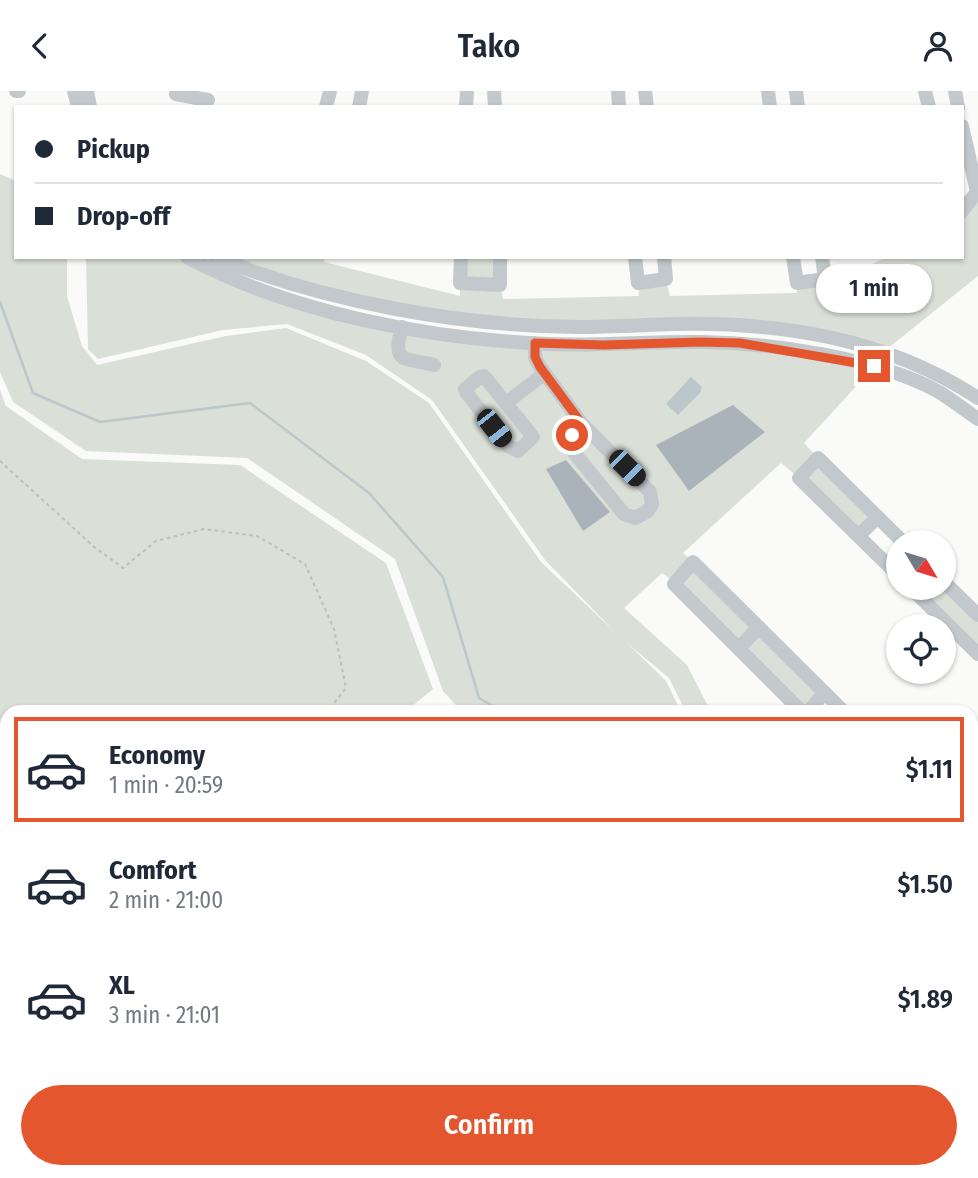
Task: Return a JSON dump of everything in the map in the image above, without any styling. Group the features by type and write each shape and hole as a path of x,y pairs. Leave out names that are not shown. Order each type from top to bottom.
{"street":[{"path":"175,97 208,99"},
{"path":"964,135 976,192 964,208"},
{"path":"193,259 250,278 317,307 367,321 402,327 487,340 535,343 740,343 867,363 939,392 978,419"},
{"path":"218,259 250,278 371,304 474,321 577,327 756,325 800,331 878,349 946,377 978,398"},
{"path":"461,259 460,283 500,285 500,259"},
{"path":"635,259 638,283 666,279 664,259"},
{"path":"793,259 797,283 825,279 822,259"},
{"path":"402,327 396,349 399,354 427,367"},
{"path":"535,343 535,357 582,424 650,492 652,504 645,513 635,517 624,513 572,450 570,438 582,424"},
{"path":"867,363 878,349"},
{"path":"484,376 508,405 533,436 518,451 508,446 465,389 484,376"},
{"path":"508,405 547,376"},
{"path":"886,563 799,478 818,458 891,530"},
{"path":"858,536 878,517"},
{"path":"795,705 674,584 693,562 837,705"},
{"path":"956,593 978,615"},
{"path":"928,600 978,653"},
{"path":"739,648 759,627"},
{"path":"814,705 824,693"}],"path":[{"path":"0,461 93,545 123,568 156,541 205,529 257,536 305,564 334,629 346,688 333,705"}],"shaded area":[{"path":"0,174 14,180 14,259 67,259 67,296 82,346 97,365 226,336 286,328 366,361 429,403 541,562 614,631 545,560 432,400 366,355 287,324 223,330 98,359 88,349 86,259 185,259 203,269 433,334 700,342 874,367 804,443 817,457 798,477 781,463 683,553 692,561 673,581 662,573 624,608 687,665 707,705 682,705 669,678 627,643 666,681 678,705 456,705 443,691 395,559 247,458 86,451 13,402 0,372"},
{"path":"978,195 978,276 887,349 801,330 474,319 373,300 232,259 324,259 324,262 460,296 460,284 500,285 503,299 639,296 638,285 666,281 670,296 797,293 797,284 827,286 883,259 964,259 964,211"},
{"path":"464,259 496,259 495,280 464,279"},
{"path":"691,377 702,387 700,393 678,415 666,404"},
{"path":"0,390 6,406 82,459 240,465 386,563 433,689 414,705 0,705"},
{"path":"818,461 874,517 858,532 803,478"},
{"path":"694,565 754,627 739,643 678,583"},
{"path":"956,599 978,618 978,648 956,627 956,614 942,614 927,600"},
{"path":"758,631 819,692 809,705 800,705 743,648"}],"building":[{"path":"733,405 765,432 689,491 656,445"},
{"path":"566,460 610,512 583,531 546,469"}],"waterway":[{"path":"0,302 33,393 100,422 250,403 369,493 443,577 479,698 491,705"}],"route":[{"path":"572,435 582,424 540,367 535,357 535,343 740,343 874,366"}]}
